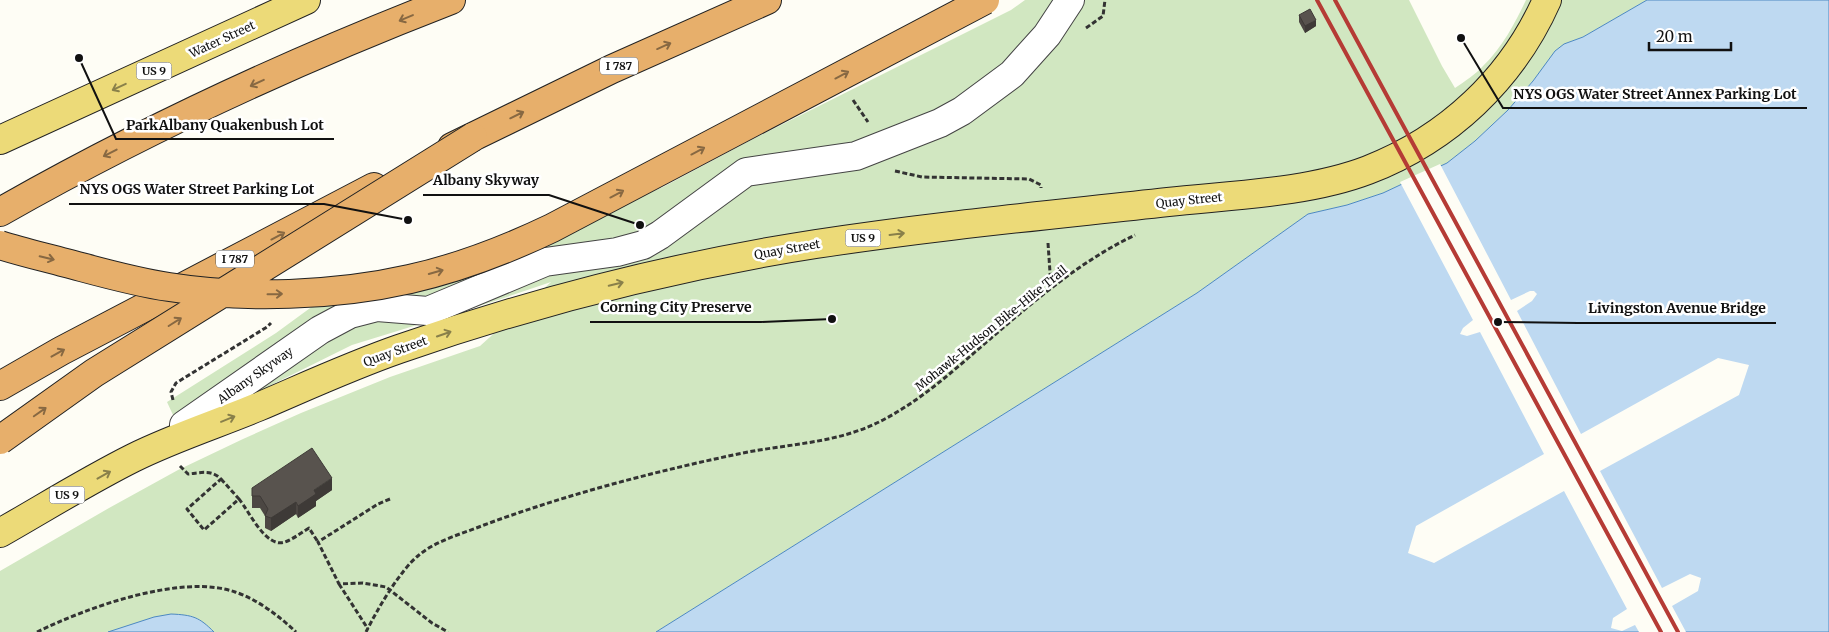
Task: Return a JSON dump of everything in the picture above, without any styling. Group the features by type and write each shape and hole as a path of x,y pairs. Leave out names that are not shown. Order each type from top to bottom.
{"highway":[{"path":"0,212 136,140 272,75 451,0"},
{"name":"I 787","path":"0,386 61,351 329,209 473,136 612,69 767,0"},
{"path":"0,245 19,252 134,281 197,291 233,294 296,293 347,289 410,279 504,250 552,228 985,0"},
{"path":"0,440 94,373 473,136"}],"main road":[{"name":"Water Street","path":"0,140 306,0"},
{"name":"Quay Street","path":"0,532 134,458 328,376 396,350 471,325 609,285 742,257 817,244 972,224 1276,190 1329,182 1366,171 1421,144 1476,103 1510,65 1532,30 1547,0"}],"street":[{"name":"Albany Skyway","path":"184,425 320,330 350,314 377,307 428,311 544,262 617,252 643,245 660,235 746,172 856,156 940,123 983,97 1007,78 1047,35 1070,0"}],"path":[{"path":"850,95 869,123 869,138 856,156 870,166 922,177 1029,179 1041,185 1042,194"},
{"name":"Mohawk-Hudson Bike-Hike Trail","path":"367,630 405,568 426,550 442,541 497,520 588,490 744,453 858,431 878,423 909,406 934,388 1051,288 1096,256 1136,234"},
{"path":"1048,242 1051,288"},
{"path":"184,425 172,398 175,385 187,375 267,327 272,319"},
{"path":"186,461 179,464 186,474 215,473 239,499 264,534 272,541 284,542 309,528 318,542 338,584 367,630"},
{"path":"221,479 187,510 204,530 239,499"},
{"path":"318,542 378,504 390,499"},
{"path":"338,584 363,583 386,587 432,623 448,632"},
{"path":"36,632 99,607 162,590 189,587 222,589 235,592 263,606 296,632"}],"green space":[{"path":"1025,0 1409,0 1455,88 1470,78 1490,59 1513,26 1526,0 1647,0 1583,37 1564,44 1508,110 1475,141 1447,163 1383,193 1347,205 1308,214 1197,293 656,632 0,632 0,571 178,470 243,439 390,377 480,346 551,282 352,345 180,430 167,402 276,333 317,303 518,248 663,187 753,139 1011,10"}],"water":[{"path":"1647,0 1829,0 1829,632 656,632 1197,293 1308,214 1347,205 1383,193 1447,163 1475,141 1508,110 1555,51 1564,44 1583,37"},
{"path":"171,614 195,618 214,632 108,632 154,617"}],"pier":[{"path":"1440,164 1511,300 1530,291 1534,291 1537,294 1532,301 1517,311 1581,434 1718,358 1749,365 1739,395 1600,471 1662,588 1690,574 1701,578 1698,591 1672,606 1686,632 1639,632 1635,625 1622,631 1611,628 1613,618 1627,609 1564,491 1434,563 1408,553 1416,526 1544,454 1480,332 1467,336 1460,334 1463,328 1473,320 1400,182"}],"building":[{"path":"1310,9 1316,20 1305,26 1299,15"},
{"path":"312,448 332,478 314,490 316,494 298,506 296,502 271,518 265,516 268,509 260,496 252,496 252,488"}],"railway":[{"path":"1317,0 1661,632"},
{"path":"1335,0 1678,632"}],"place":[{"name":"NYS OGS Water Street Annex Parking Lot","path":"1461,38"},
{"name":"ParkAlbany Quakenbush Lot","path":"79,58"},
{"name":"NYS OGS Water Street Parking Lot","path":"408,220"},
{"name":"Albany Skyway","path":"640,225"},
{"name":"Corning City Preserve","path":"832,319"},
{"name":"Livingston Avenue Bridge","path":"1498,322"}]}
